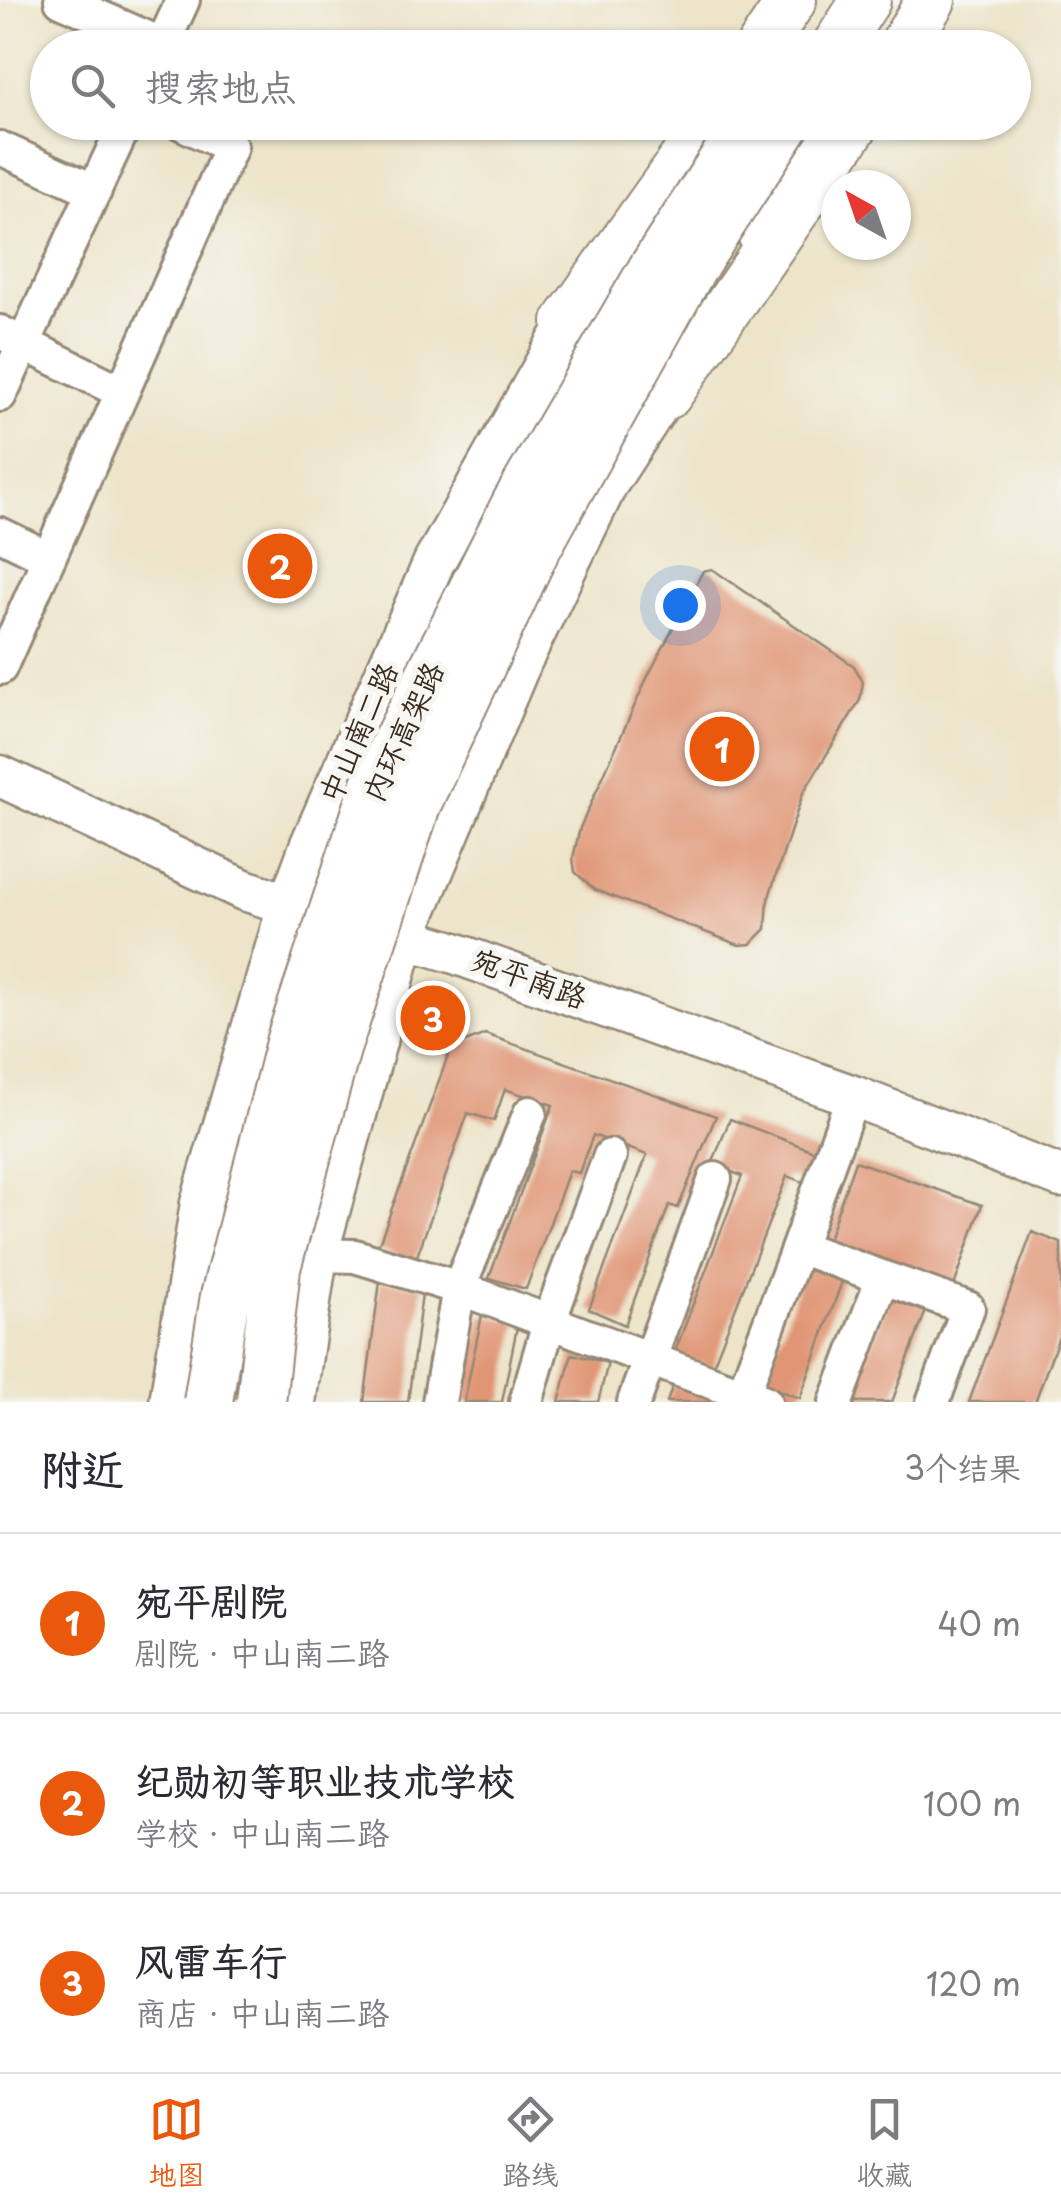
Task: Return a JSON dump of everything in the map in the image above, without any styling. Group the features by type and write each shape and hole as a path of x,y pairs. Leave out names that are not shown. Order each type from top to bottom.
{"highway":[{"path":"772,30 792,0"},
{"path":"809,30 828,0"},
{"path":"847,30 866,0"},
{"path":"913,30 931,0"},
{"path":"566,322 697,140"},
{"name":"内环高架路","path":"208,1402 225,1296 292,1040 377,781 517,502 652,270 736,140"},
{"name":"内环高架路","path":"261,1402 276,1268 336,1049 416,805 532,556 690,272 774,140"},
{"path":"668,394 832,140"}],"main road":[{"path":"755,30 774,0"},
{"path":"870,30 886,0"},
{"name":"中山南二路","path":"170,1402 201,1203 288,906 434,562 566,322 683,140"},
{"path":"295,1402 317,1255 405,937 520,664 599,500 668,394"},
{"name":"宛平南路","path":"0,776 244,890 288,906 405,937 853,1096 1061,1177"}],"street":[{"path":"62,0 127,30"},
{"path":"170,30 184,0"},
{"path":"0,395 12,338 95,191 118,140"},
{"path":"0,668 231,148 215,140"},
{"path":"0,148 95,191"},
{"path":"12,338 122,392"},
{"path":"0,534 49,558"},
{"path":"317,1255 355,1256 459,1288 650,1355 749,1400 798,1247 853,1096"},
{"path":"439,1402 459,1288 530,1113"},
{"path":"526,1402 550,1319 610,1156"},
{"path":"634,1402 715,1179"},
{"path":"798,1247 968,1308 933,1402"},
{"path":"836,1402 882,1280"}],"building":[{"path":"712,569 854,666 863,682 860,700 803,793 768,900 766,929 751,944 739,945 595,890 575,872 573,858 580,828 647,678 703,571"},
{"path":"485,1034 716,1116 678,1208 669,1205 625,1325 589,1309 647,1155 593,1135 579,1173 569,1171 526,1289 489,1278 553,1105 505,1089 494,1121 468,1113 415,1262 377,1249 451,1048"},
{"path":"730,1119 819,1153 808,1184 787,1176 712,1368 674,1354 742,1176 712,1164"},
{"path":"855,1161 982,1205 953,1289 827,1242"},
{"path":"1032,1232 1061,1243 1061,1331 1035,1402 969,1402"},
{"path":"806,1263 844,1276 800,1398 763,1385"},
{"path":"380,1281 423,1286 408,1402 364,1402"},
{"path":"891,1291 928,1305 892,1402 851,1402"},
{"path":"482,1315 518,1322 502,1402 464,1402"},
{"path":"572,1354 608,1363 598,1402 559,1402"},
{"path":"673,1385 710,1398 709,1402 667,1402"}],"place":[{"name":"纪勋初等职业技术学校","path":"280,566"},
{"name":"宛平剧院","path":"722,749"},
{"name":"风雷车行","path":"433,1018"}]}
